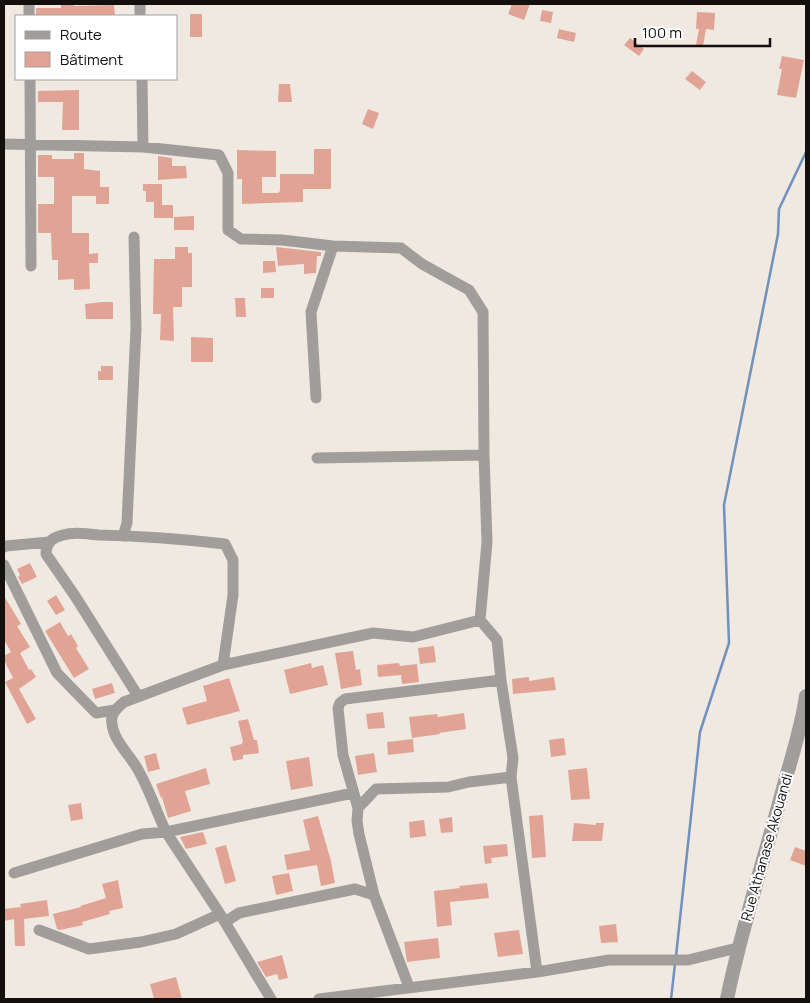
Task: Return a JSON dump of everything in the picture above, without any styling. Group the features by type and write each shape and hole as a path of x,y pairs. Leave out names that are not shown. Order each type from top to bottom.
{"street":[{"path":"30,80 31,266"},
{"path":"142,80 143,147"},
{"path":"4,144 143,147 220,155 228,173 228,230 241,239 282,240 333,246 401,248 422,264 468,290 483,312 487,542 480,620 497,640 513,758 511,777 537,972"},
{"path":"123,536 127,523 136,328 134,237"},
{"path":"316,398 311,312 333,246"},
{"path":"318,458 484,455"},
{"path":"138,696 75,596 46,554 49,542 56,537 70,534 123,536 225,544 233,560 233,595 223,665"},
{"path":"4,548 6,546 49,542"},
{"path":"4,565 57,673 96,713 115,710"},
{"path":"271,999 223,918 166,832 156,806 137,768 122,748 112,726 115,710 124,702 138,696 223,665 373,633 413,637 480,620"},
{"path":"408,987 374,894 359,834 358,808 343,754 338,708 345,699 501,680"},
{"name":"Rue Athanase Akouandi","path":"727,999 738,948 804,712 806,696"},
{"path":"358,808 376,789 448,787 469,782 511,777"},
{"path":"14,873 142,834 166,832 353,792"},
{"path":"39,930 89,950 142,942 176,934 239,913 355,889 374,894"},
{"path":"319,999 537,972 609,960 688,960 738,948"}],"building":[{"path":"61,4 74,4 74,6 114,5 115,15 36,15 36,8 61,8"},
{"path":"512,4 530,4 524,20 508,14"},
{"path":"542,10 553,12 551,23 540,21"},
{"path":"697,12 715,13 714,30 706,29 703,46 696,45 699,29 696,29"},
{"path":"190,14 202,14 202,37 190,37"},
{"path":"559,29 576,33 574,42 557,38"},
{"path":"630,38 644,49 639,56 624,45"},
{"path":"782,56 804,60 796,98 777,95 782,69 779,69"},
{"path":"692,71 706,82 700,90 685,79"},
{"path":"279,84 290,84 292,102 278,102"},
{"path":"79,90 79,130 62,130 63,102 38,102 38,91"},
{"path":"368,109 379,113 373,129 362,124"},
{"path":"314,149 331,149 331,189 303,189 303,202 242,204 242,179 237,179 237,150 276,151 276,177 262,177 262,193 278,193 280,191 280,174 314,174"},
{"path":"74,153 84,153 84,169 100,171 100,187 109,187 109,204 96,204 96,196 72,196 72,233 89,233 89,254 98,253 98,263 89,263 90,289 74,290 74,279 58,280 58,260 52,260 51,233 38,233 38,204 54,204 54,177 38,177 38,155 52,155 52,159 74,159"},
{"path":"158,156 172,158 172,166 186,166 187,178 158,180"},
{"path":"143,184 162,184 162,205 173,205 173,218 154,218 154,202 146,202 146,191 143,191"},
{"path":"194,216 194,230 174,230 174,217"},
{"path":"175,247 188,247 188,253 192,253 192,287 182,287 182,307 173,307 174,341 160,340 161,314 153,314 154,259 175,259"},
{"path":"276,247 321,252 321,256 317,256 316,273 304,274 304,264 278,266"},
{"path":"263,261 275,261 276,272 263,273"},
{"path":"261,288 274,288 274,298 261,298"},
{"path":"235,298 245,298 246,317 236,317"},
{"path":"113,302 113,319 86,319 85,304"},
{"path":"191,337 213,338 213,362 191,362"},
{"path":"101,366 113,366 113,380 98,380 98,371 101,371"},
{"path":"30,563 37,577 22,584 18,577 20,575 17,569"},
{"path":"56,595 65,610 56,615 47,601"},
{"path":"4,596 21,624 17,626 30,647 20,653 29,670 31,669 36,677 19,689 36,719 27,724 5,682 13,678 4,660 4,656 11,652 4,640"},
{"path":"60,622 68,636 71,634 78,646 76,648 89,669 74,678 45,631"},
{"path":"434,646 436,662 420,664 418,648"},
{"path":"353,651 356,670 360,669 362,685 341,689 335,653"},
{"path":"311,663 312,668 323,665 328,685 290,694 284,670"},
{"path":"399,663 400,666 417,664 419,682 402,684 401,675 378,677 377,665"},
{"path":"529,677 529,681 554,677 556,690 513,694 512,679"},
{"path":"229,678 240,711 187,725 182,708 207,701 203,686"},
{"path":"112,683 115,693 95,699 92,689"},
{"path":"383,712 385,728 368,729 366,714"},
{"path":"464,713 466,729 412,738 409,717 437,714 438,717"},
{"path":"248,719 254,740 257,740 259,753 243,755 243,759 233,761 230,747 242,744 243,742 238,721"},
{"path":"564,738 566,755 551,757 549,740"},
{"path":"413,739 414,752 388,755 387,742"},
{"path":"156,753 160,769 148,772 144,756"},
{"path":"374,753 377,772 358,775 355,756"},
{"path":"309,757 313,786 291,790 286,761"},
{"path":"206,768 210,784 185,791 191,811 168,818 156,784"},
{"path":"587,768 590,799 571,800 568,770"},
{"path":"81,803 83,819 71,821 68,805"},
{"path":"543,815 546,857 532,858 529,816"},
{"path":"318,816 331,861 335,883 321,886 317,865 287,870 284,855 310,850 303,820"},
{"path":"452,817 453,832 441,833 439,819"},
{"path":"424,820 426,836 410,838 409,822"},
{"path":"574,823 596,825 596,823 604,823 602,841 572,841"},
{"path":"203,832 207,844 186,849 180,837"},
{"path":"507,844 508,856 491,858 492,863 485,864 483,846"},
{"path":"226,845 236,881 225,884 215,848"},
{"path":"795,847 806,851 806,866 790,860"},
{"path":"289,873 293,891 276,895 272,876"},
{"path":"118,880 123,908 109,911 110,914 82,922 83,925 57,929 53,914 106,898 102,884"},
{"path":"487,883 489,898 450,902 452,925 437,927 434,891"},
{"path":"47,900 49,916 24,919 25,946 15,946 14,919 4,921 4,909 21,907 20,904"},
{"path":"616,924 618,942 601,943 599,926"},
{"path":"519,930 523,954 498,957 494,933"},
{"path":"438,938 440,958 407,962 404,942"},
{"path":"282,955 288,978 279,980 277,974 266,977 257,962"},
{"path":"176,977 182,999 154,999 150,984"}],"waterway":[{"path":"676,956 700,732 729,643 724,505 778,234 779,209 806,152"},
{"path":"671,999 675,964"}]}
